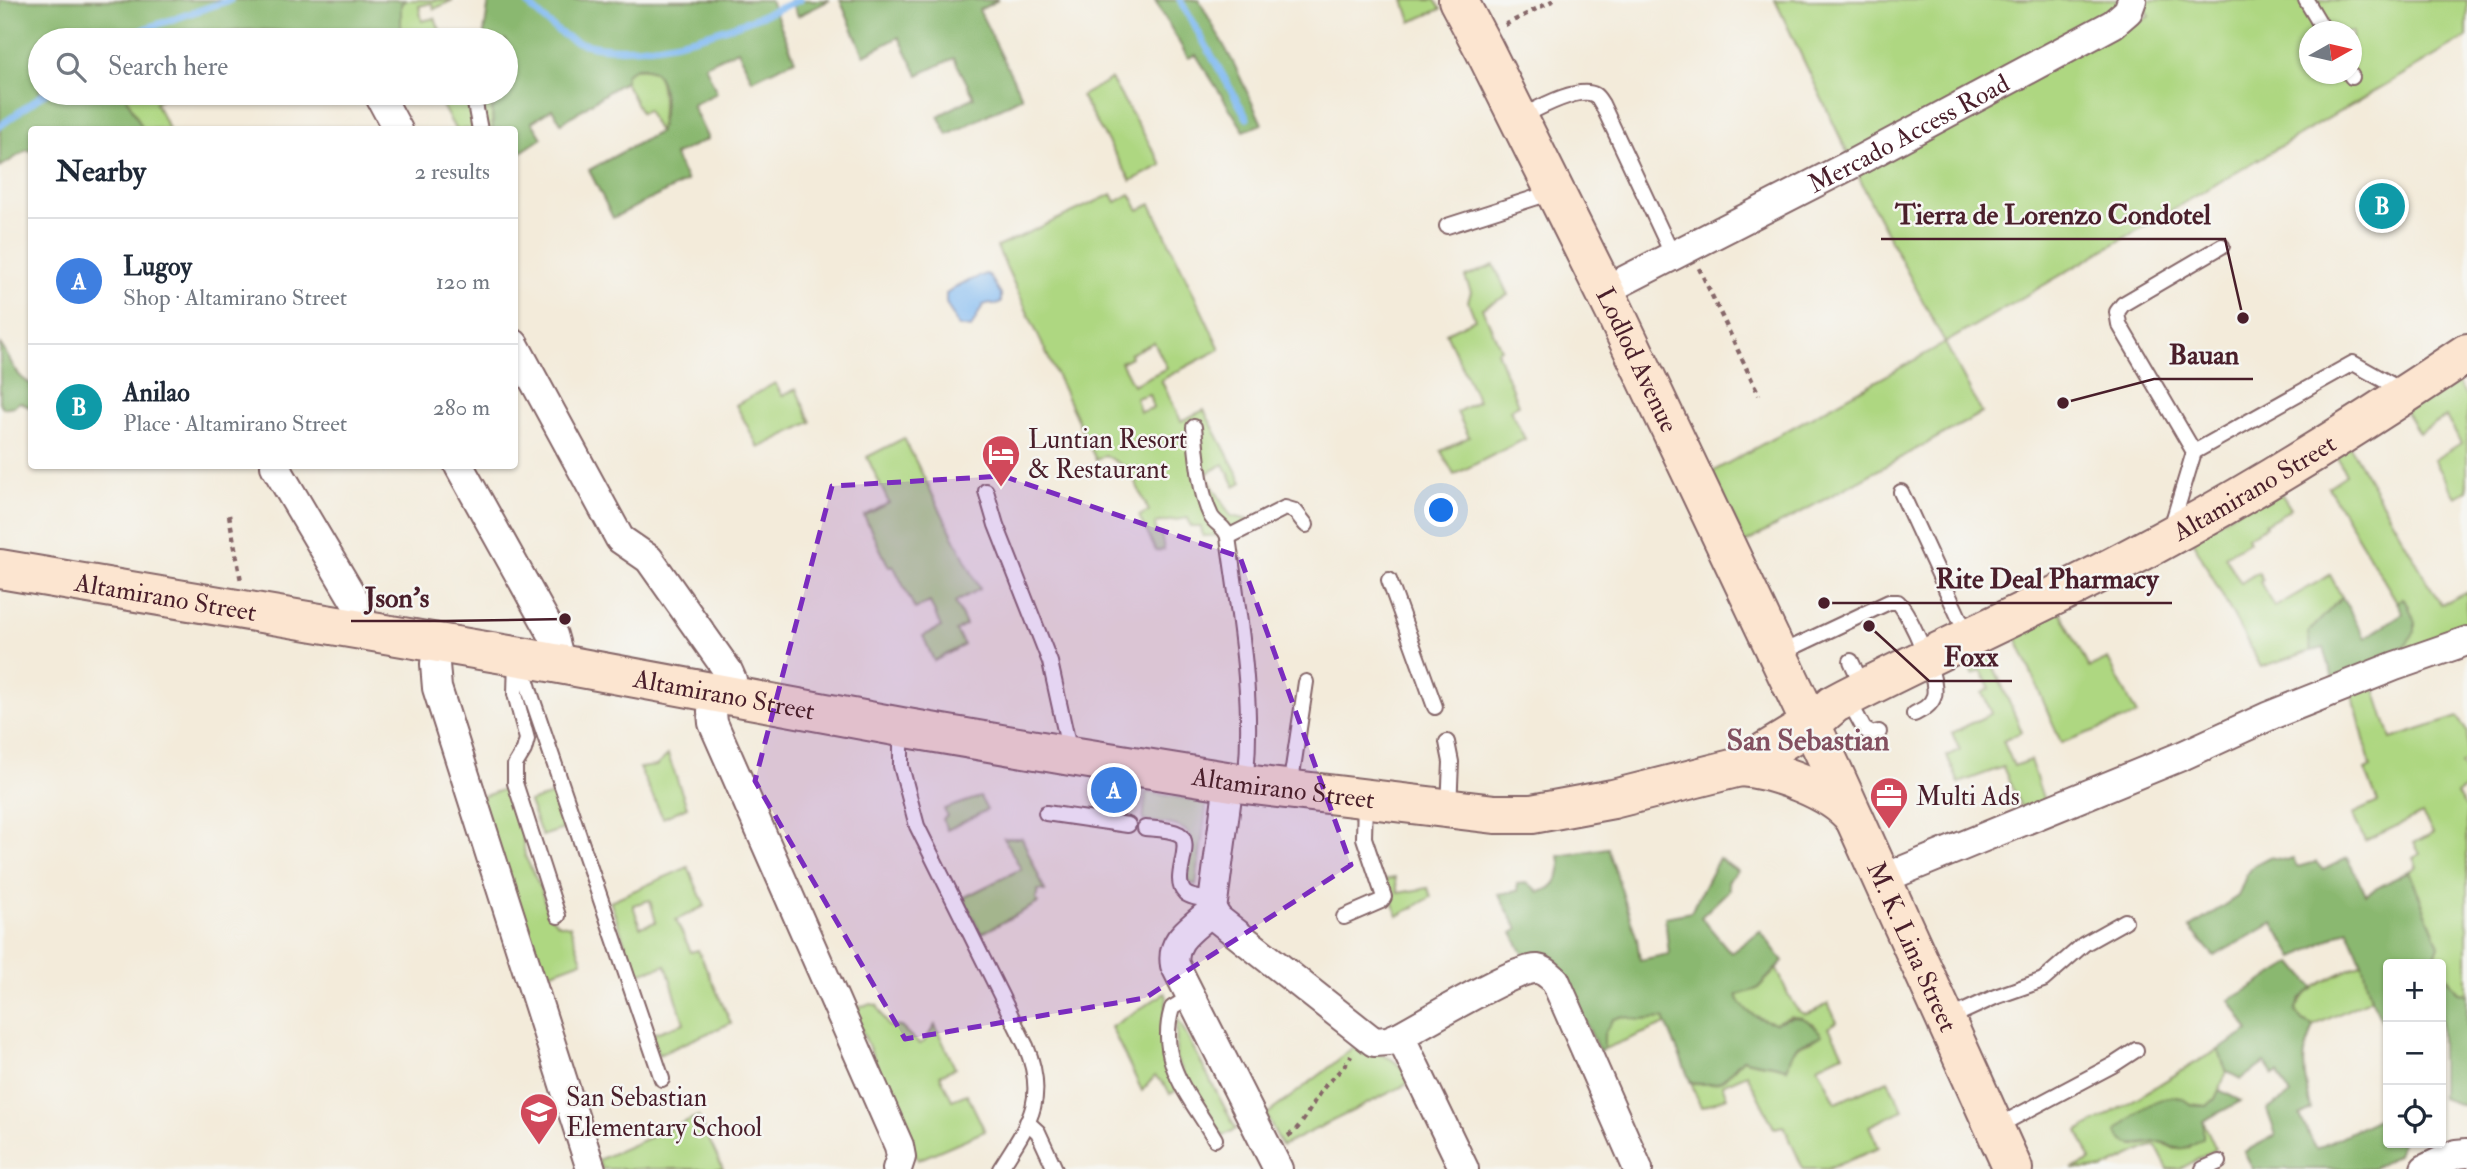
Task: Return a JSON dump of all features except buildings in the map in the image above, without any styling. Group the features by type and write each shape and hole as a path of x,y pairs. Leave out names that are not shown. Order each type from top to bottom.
{"main road":[{"name":"Lodlod Avenue","path":"1458,0 1604,291 1810,724"},
{"name":"Altamirano Street","path":"0,569 535,659 901,727 1237,783 1449,809 1532,814 1613,799 1740,768 1810,724 1854,682 1926,658 2112,567 2293,465 2467,352"},
{"name":"M. K. Lina Street","path":"1810,724 2013,1169"},
{"path":"1740,768 1774,774 1816,791 1844,808 1856,821"}],"street":[{"name":"Mercado Access Road","path":"1604,291 2113,24 2128,11 2132,0"},
{"path":"384,105 396,126"},
{"path":"518,351 620,539 645,556 728,671 732,680 712,712 713,723 899,1146 901,1157 897,1169"},
{"path":"277,469 359,608 365,630"},
{"path":"461,469 553,635 535,659"},
{"path":"1882,880 2184,755 2269,716 2395,666 2467,641"},
{"path":"438,643 435,664 438,688 591,1169"},
{"path":"1237,783 1212,905 1175,948 1175,965 1273,1158"},
{"path":"1212,905 1217,919 1370,1040 1379,1043 1401,1036 1517,973 1539,969 1548,973 1555,980 1638,1169"},
{"path":"1401,1036 1464,1169"},
{"path":"2425,1169 2456,1154 2467,1153"}],"lane":[{"path":"2306,0 2318,21"},
{"path":"1519,118 1572,94 1584,92 1594,95 1602,104 1682,252"},
{"path":"475,105 479,126"},
{"path":"1447,226 1555,191"},
{"path":"2193,452 2119,324 2117,312 2123,304 2222,246"},
{"path":"2169,536 2193,452 2353,363 2407,393"},
{"path":"1194,427 1207,505 1213,519 1223,527 1228,537 1246,695 1248,752 1237,783"},
{"path":"986,491 1010,563 1050,662 1070,756"},
{"path":"1901,492 1968,638"},
{"path":"1228,537 1285,508 1295,510 1306,524"},
{"path":"1389,580 1435,708"},
{"path":"1777,655 1838,632 1889,603 1898,602 1935,680 1934,696 1930,703 1914,714"},
{"path":"535,659 514,684 527,739 515,765 515,783 558,916"},
{"path":"535,659 526,678 531,695 662,1079"},
{"path":"1290,789 1306,682"},
{"path":"1854,682 1864,729 1872,734 1879,732"},
{"path":"901,727 901,766 917,826 1026,1046 1035,1070 1036,1096 1027,1122 1000,1169"},
{"path":"1447,742 1451,762 1449,809"},
{"path":"1344,917 1381,901 1384,897 1362,831 1365,798"},
{"path":"1046,813 1128,825"},
{"path":"1145,828 1181,836 1185,847 1180,880 1183,890 1212,905"},
{"path":"1946,1020 1995,997 2043,980 2084,944 2125,920"},
{"path":"1190,997 1176,1004 1171,1011 1169,1055 1177,1077 1215,1139"},
{"path":"1995,1128 2136,1050"},
{"path":"1027,1122 1038,1132 1055,1169"},
{"path":"2203,1169 2218,1162"}],"path":[{"path":"1479,38 1554,0"},
{"path":"1682,252 1759,395"},
{"path":"229,515 242,589 240,610"},
{"path":"1273,1158 1299,1127 1320,1093 1348,1062 1361,1033"}],"highlighted area":[{"path":"1003,476 1240,557 1351,865 1145,998 905,1039 755,781 832,486"}],"green space":[{"path":"0,0 406,0 401,4 401,28 28,28 28,105 130,105 141,126 28,126 28,150 0,167"},
{"path":"406,0 453,0 434,9 432,3 419,6 422,21 435,18 439,28 401,28 401,4"},
{"path":"489,0 770,0 795,60 752,80 738,50 705,65 717,93 692,105 708,139 674,155 687,181 613,218 589,170 659,132 664,104 657,75 642,68 632,70 626,74 625,82 561,123 552,109 532,122 542,138 518,154 518,126 493,126 492,110 494,105 518,105 518,28 485,28"},
{"path":"790,0 830,0 798,16"},
{"path":"840,0 998,0 979,10 1022,97 948,135 938,116 974,97 954,58 918,75 899,37 864,55"},
{"path":"1155,0 1199,0 1234,64 1262,124 1244,131 1196,55 1188,58"},
{"path":"1404,0 1435,0 1441,9 1411,22"},
{"path":"1775,0 2122,0 2135,24 2150,16 2141,0 2467,0 2467,37 1945,343 1874,209"},
{"path":"632,69 648,69 658,76 662,95 659,132 647,110 641,113 625,82 626,74"},
{"path":"1111,79 1162,165 1131,181 1081,96"},
{"path":"130,105 157,105 167,126 141,126"},
{"path":"442,105 469,105 473,126 453,126"},
{"path":"482,105 494,105 493,126 485,126"},
{"path":"1112,194 1116,202 1130,194 1139,210 1151,204 1220,349 1161,380 1181,421 1204,410 1242,482 1235,486 1224,464 1205,474 1231,516 1249,520 1238,535 1203,536 1201,527 1191,527 1188,518 1155,523 1156,534 1161,534 1164,550 1156,551 1139,516 1149,511 1128,467 1105,455 1096,460 997,247","holes":["1154,342 1167,368 1133,385 1121,362 1131,357 1130,354","1149,394 1153,408 1140,412 1136,398"]},
{"path":"1494,265 1508,295 1482,308 1501,349 1497,351 1518,405 1510,410 1525,439 1454,475 1441,451 1469,437 1457,412 1478,401 1446,333 1475,319 1468,301 1471,292 1465,277"},
{"path":"1945,343 1982,413 1745,543 1712,472"},
{"path":"0,344 17,372 28,382 28,406 20,402 3,408 0,403"},
{"path":"2455,379 2467,397 2467,491 2456,497 2434,460 2461,443 2446,417 2419,433 2405,410"},
{"path":"775,383 782,396 796,389 811,422 759,448 736,405"},
{"path":"904,438 980,589 955,602 966,625 956,631 964,645 934,661 923,636 941,627 930,602 915,609 893,565 889,567 864,516 889,503 867,457"},
{"path":"2349,445 2441,605 2467,592 2467,631 2396,657 2410,628 2408,604 2403,598 2397,602 2328,487 2346,475 2335,453"},
{"path":"2277,487 2291,509 2265,524 2266,526 2247,537 2249,541 2225,556 2241,583 2258,572 2263,580 2260,582 2275,607 2330,575 2342,597 2308,633 2311,651 2261,667 2191,538"},
{"path":"2342,597 2365,638 2403,613 2397,602 2403,598 2415,623 2415,632 2396,657 2334,682 2324,648 2311,651 2308,633"},
{"path":"2059,609 2089,668 2108,659 2137,715 2061,743 2013,630"},
{"path":"1984,644 2022,732 2003,741 2014,766 2030,760 2045,804 2023,812 2003,767 1959,783 1947,756 1960,750 1952,733 1992,713 1982,693 1990,688 1981,671 1973,675 1963,653"},
{"path":"2373,683 2391,739 2458,717 2467,732 2467,760 2461,764 2467,774 2467,787 2457,794 2467,809 2467,994 2458,993 2446,975 2446,959 2434,959 2439,945 2409,871 2417,867 2413,858 2420,854 2414,843 2433,833 2422,814 2365,841 2352,814 2378,802 2365,770 2371,767 2352,692"},
{"path":"668,755 687,807 663,818 639,768 656,766"},
{"path":"510,788 519,813 525,856 541,889 548,914 557,923 570,926 582,961 539,977 481,797"},
{"path":"1146,792 1205,802 1196,885 1186,881 1190,835 1175,825 1143,821"},
{"path":"559,793 570,827 542,836 529,802"},
{"path":"980,797 987,810 947,830 943,819 947,816 944,809"},
{"path":"1004,838 1022,838 1045,891 1038,890 1038,903 981,934 963,898 1021,869"},
{"path":"1608,848 1637,939 1640,960 1669,954 1665,917 1691,912 1719,858 1737,871 1728,881 1729,890 1701,917 1731,953 1760,931 1783,961 1757,989 1737,995 1743,1006 1757,1017 1775,1023 1801,1018 1811,1023 1822,1035 1798,1046 1787,1069 1743,1059 1722,1081 1711,1084 1691,1083 1664,1018 1639,1020 1623,1016 1613,1019 1604,1034 1604,1049 1599,1051 1557,962 1541,954 1524,955 1512,933 1518,929 1498,894 1518,891 1517,884 1528,883 1539,892 1550,888 1559,874 1559,856"},
{"path":"2269,857 2286,860 2293,858 2297,867 2316,862 2323,870 2347,858 2366,894 2409,871 2439,945 2434,959 2383,959 2383,1023 2371,999 2362,963 2348,929 2294,958 2273,923 2214,956 2190,928 2238,896 2254,865"},
{"path":"688,867 705,906 676,920 691,952 698,950 731,1023 658,1055 652,1034 684,1023 666,965 636,975 610,901","holes":["650,900 656,922 640,927 633,905"]},
{"path":"1395,878 1398,893 1428,888 1431,897 1398,916 1383,880"},
{"path":"2293,963 2314,988 2300,999 2295,1011 2302,1021 2313,1026 2304,1060 2311,1110 2300,1116 2316,1149 2383,1116 2383,1148 2400,1148 2397,1155 2372,1169 2253,1169 2244,1152 2276,1135 2267,1110 2290,1095 2278,1073 2273,1075 2265,1063 2241,1079 2227,1072 2218,1050 2249,1031 2230,1000"},
{"path":"2362,963 2371,999 2313,1026 2302,1021 2295,1011 2306,994 2323,982"},
{"path":"1777,969 1798,1010 1809,1013 1828,1003 1837,1022 1829,1027 1843,1054 1818,1066 1836,1103 1888,1080 1903,1110 1869,1126 1879,1148 1828,1169 1803,1169 1784,1126 1774,1128 1747,1074 1722,1085 1727,1097 1701,1108 1691,1083 1716,1083 1726,1077 1743,1059 1787,1069 1793,1052 1821,1035 1813,1023 1791,1016 1775,1023 1757,1017 1739,1001 1737,995 1757,989"},
{"path":"2446,975 2458,993 2467,994 2467,1107 2446,1100"},
{"path":"1165,993 1165,1055 1177,1090 1170,1094 1155,1076 1142,1091 1111,1027"},
{"path":"877,1005 888,1026 901,1027 919,1044 924,1042 935,1025 955,1068 940,1075 952,1100 967,1094 985,1131 918,1160 852,1008"},
{"path":"1623,1016 1640,1020 1664,1018 1666,1024 1604,1049 1608,1026 1613,1019"},
{"path":"1177,1017 1236,1129 1223,1136 1176,1059"},
{"path":"1353,1047 1380,1054 1394,1061 1411,1082 1282,1146 1266,1115"},
{"path":"2218,1050 2227,1072 2215,1099 2207,1106 2168,1097 2134,1116 2133,1146 2161,1142 2175,1149 2190,1147 2203,1121 2216,1149 2180,1169 2168,1169 2156,1146 2103,1169 2072,1169 2091,1160 2078,1131"},
{"path":"2219,1090 2241,1101 2203,1121 2203,1138 2188,1147 2180,1149 2161,1142 2130,1144 2124,1142 2116,1131 2155,1102 2172,1097 2181,1098 2192,1105 2207,1106 2215,1099"},
{"path":"698,1116 723,1169 601,1169 598,1160"}],"water":[{"path":"986,274 1001,294 1001,303 983,305 971,328 958,326 946,303 946,294 961,284"}],"waterway":[{"path":"147,28 230,0"},
{"path":"524,0 567,37 584,44 610,48 637,48 694,38 750,20 799,0"},
{"path":"1180,0 1247,118"},
{"path":"0,126 29,105"}],"place":[{"name":"Anilao","path":"2382,206"},
{"name":"Tierra de Lorenzo Condotel","path":"2243,318"},
{"name":"Bauan","path":"2063,403"},
{"name":"Luntian Resort & Restaurant","path":"1001,488"},
{"name":"Rite Deal Pharmacy","path":"1824,603"},
{"name":"Json's","path":"565,619"},
{"name":"Foxx","path":"1869,626"},
{"name":"Lugoy","path":"1114,790"},
{"name":"Multi Ads","path":"1889,830"},
{"name":"San Sebastian Elementary School","path":"539,1146"}],"district":[{"name":"San Sebastian","path":"1808,740"}]}
